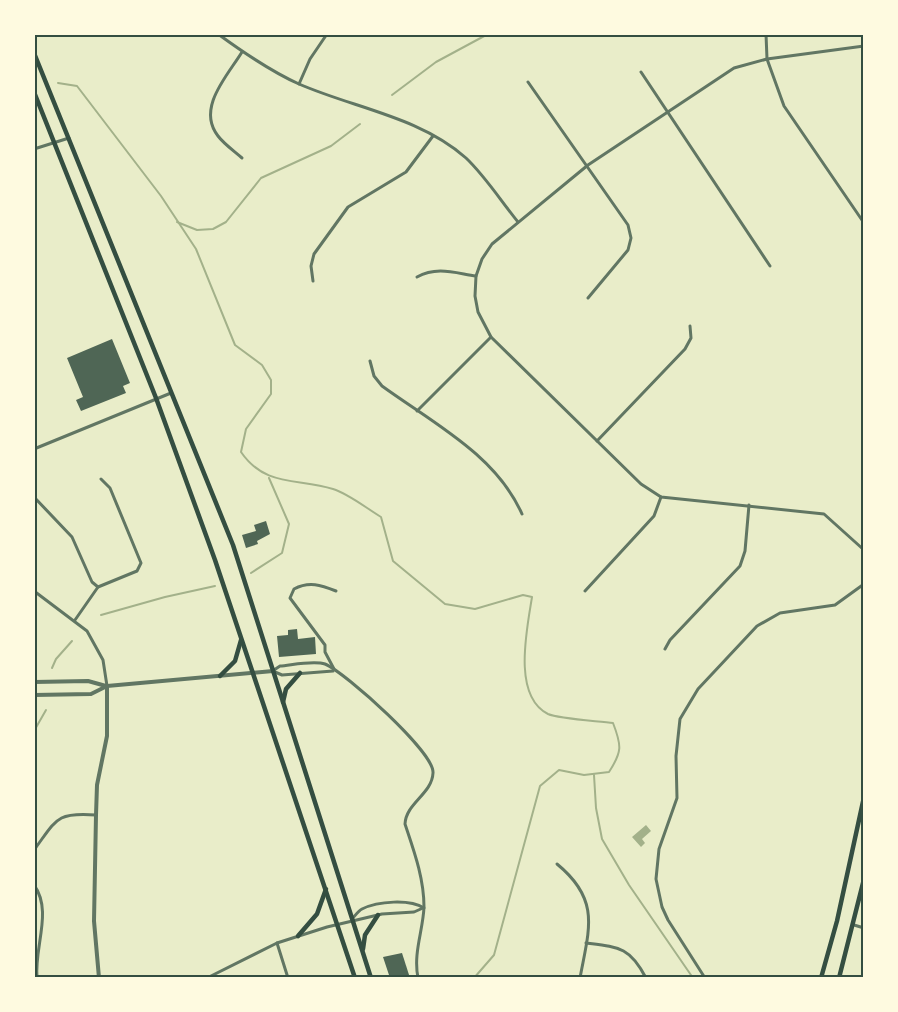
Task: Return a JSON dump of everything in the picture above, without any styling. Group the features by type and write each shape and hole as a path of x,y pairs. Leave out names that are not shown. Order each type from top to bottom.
{"main road":[{"path":"34,53 233,545 371,978"},
{"path":"34,92 156,398 254,672 355,978"},
{"path":"220,676 234,661 242,638"},
{"path":"283,704 286,689 300,673"},
{"path":"821,978 837,921 864,797"},
{"path":"839,978 864,879"},
{"path":"298,936 317,914 326,889"},
{"path":"362,952 365,934 378,915"}],"street":[{"path":"218,34 242,52 299,84 406,122 433,136 466,158 518,222"},
{"path":"299,84 310,59 327,34"},
{"path":"766,34 767,58 784,106 864,223"},
{"path":"864,46 767,58 734,68 588,165 492,244 476,276 478,312 491,337 641,484 661,496 824,514 864,550"},
{"path":"242,52 211,101 210,118 216,135 242,158"},
{"path":"641,72 770,266"},
{"path":"528,82 628,225 631,238 628,250 588,298"},
{"path":"313,281 311,266 314,254 348,207 406,172 433,136"},
{"path":"34,149 69,138"},
{"path":"417,277 428,271 440,270 476,276"},
{"path":"597,441 686,349 691,338 690,326"},
{"path":"417,411 491,337"},
{"path":"370,361 374,376 382,386 477,454 513,493 522,514"},
{"path":"34,449 171,393"},
{"path":"75,620 98,587 137,571 141,563 110,488 101,479"},
{"path":"585,591 654,516 661,496"},
{"path":"34,497 72,537 92,582 98,587"},
{"path":"665,649 670,640 740,566 745,551 749,505"},
{"path":"705,978 668,920 662,907 656,879 659,849 677,798 676,756 680,719 698,689 757,626 780,613 835,605 845,600 864,584"},
{"path":"335,670 325,652 325,645 290,598 294,589 304,585 322,586 336,591"},
{"path":"34,591 75,620 87,632 103,660 107,686 106,736 97,785 94,921 99,978"},
{"path":"273,671 280,666 324,663 335,670 416,742 429,758 434,771 432,783 406,816 405,824 423,886 424,908 417,948 418,978"},
{"path":"34,682 88,681 107,686 254,672 273,671 282,675 335,670"},
{"path":"34,695 91,694 107,686"},
{"path":"34,850 60,817 71,814 96,814"},
{"path":"557,864 572,876 586,901 590,915 580,978"},
{"path":"34,885 41,895 44,907 36,957 37,978"},
{"path":"351,920 361,909 380,904 414,902 424,908"},
{"path":"207,978 277,943 338,923 378,915 414,912 424,908"},
{"path":"854,925 864,928"},
{"path":"277,943 288,978"},
{"path":"586,943 616,947 627,952 636,958 646,978"}],"shaded area":[{"path":"646,825 651,831 642,839 645,843 641,847 632,837"}],"building":[{"path":"112,339 130,383 123,386 126,393 81,411 76,400 83,397 67,358"},
{"path":"266,521 270,534 257,541 258,544 246,548 242,535 256,531 254,525"},
{"path":"297,629 298,639 315,637 316,654 279,657 277,636 288,635 288,630"},
{"path":"402,953 410,978 390,978 383,957"}],"waterway":[{"path":"392,95 436,62 488,34"},
{"path":"58,83 77,86 161,196 196,249 235,345 262,365 271,380 271,394 246,429 241,452 250,463 271,476 339,491 381,517 393,561 445,604 475,609 523,595 532,597 525,643 525,661 530,693 537,705 553,716 613,723 619,749 609,772 584,775 559,770 540,786 494,955 474,978"},
{"path":"177,222 197,230 213,229 226,222 261,178 331,146 360,124"},
{"path":"251,573 282,553 289,524 269,478"},
{"path":"101,615 215,586"},
{"path":"52,668 56,659 72,641"},
{"path":"34,731 46,710"},
{"path":"594,775 596,808 602,839 629,885 693,978"}]}
